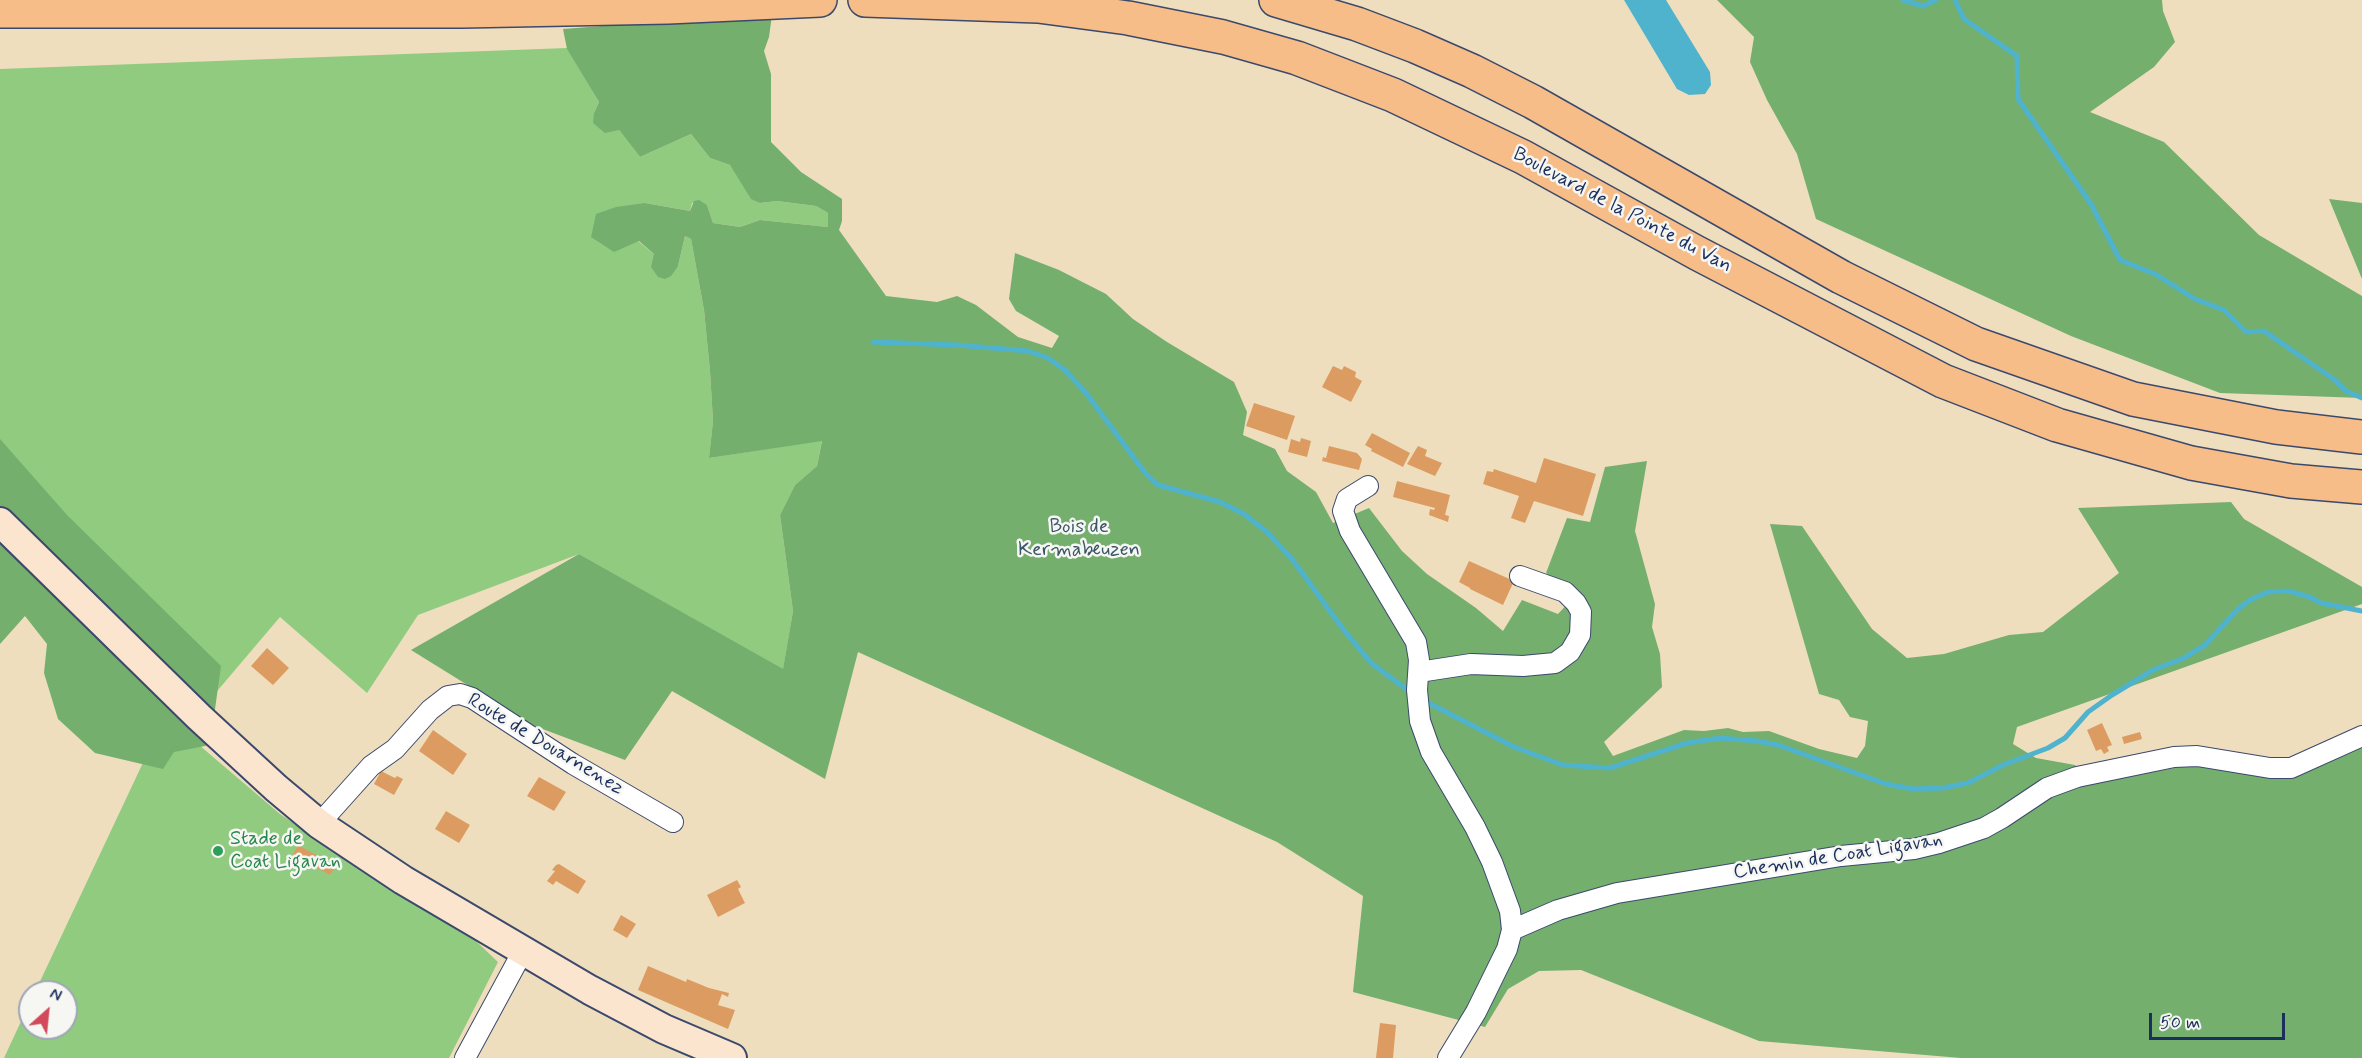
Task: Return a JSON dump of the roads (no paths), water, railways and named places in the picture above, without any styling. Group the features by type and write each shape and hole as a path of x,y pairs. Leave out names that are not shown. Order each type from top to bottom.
{"highway":[{"path":"0,11 463,11 668,7 820,0"},
{"name":"Boulevard de la Pointe du Van","path":"865,0 967,2 1061,9 1128,18 1223,37 1297,58 1393,95 1523,157 1696,253 1943,381 2057,425 2191,464 2291,481 2362,487"},
{"path":"1276,0 1357,24 1472,71 1544,108 1841,277 1976,345 2133,399 2276,427 2362,437"},
{"path":"0,21 71,10"}],"main road":[{"path":"0,522 199,717 319,824 403,880 523,951 654,1024 732,1058"}],"street":[{"path":"1368,486 1347,499 1343,511 1350,531 1412,631 1419,652 1420,721 1431,752 1475,827 1492,862 1506,894 1512,930 1507,949 1497,971 1476,1012 1448,1058"},
{"path":"1418,688 1471,664 1523,666 1555,663 1570,652 1580,635 1581,612 1576,603 1565,592 1520,576"},
{"name":"Route de Douarnenez","path":"319,824 371,766 395,749 430,711 448,696 460,694 472,698 573,764 673,822"},
{"name":"Chemin de Coat Ligavan","path":"1512,930 1567,907 1617,893 1841,856 1914,849 1939,843 1984,828 2047,788 2077,777 2174,757 2197,756 2270,768 2291,768 2362,736"},
{"path":"465,1058 523,951"}],"water":[{"path":"1624,0 1666,0 1710,72 1711,85 1705,94 1689,95 1677,89"}],"waterway":[{"path":"1903,0 1923,6 1936,0"},
{"path":"1955,0 1964,19 2017,56 2018,99 2091,204 2120,260 2155,274 2195,299 2224,310 2246,332 2264,331 2335,380 2346,391 2362,398"},
{"path":"873,342 957,345 1028,351 1048,358 1065,370 1086,393 1146,474 1158,485 1220,502 1244,514 1267,532 1292,559 1371,663 1413,694"},
{"path":"1423,700 1514,747 1563,765 1610,768 1687,743 1720,738 1778,745 1886,784 1913,789 1943,788 1968,783 2003,765 2048,748 2065,738 2088,712 2153,670 2184,658 2205,645 2237,610 2250,600 2268,592 2288,591 2310,597 2321,603 2362,611"}],"place":[{"name":"Stade de Coat Ligavan","path":"218,851"}],"park label":[{"name":"Bois de Kermabeuzen","path":"1079,540"}]}
